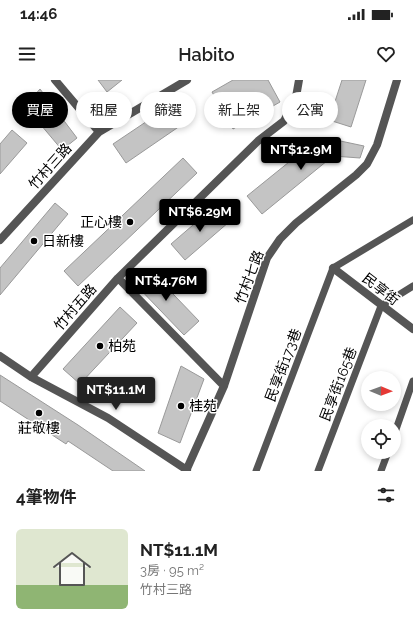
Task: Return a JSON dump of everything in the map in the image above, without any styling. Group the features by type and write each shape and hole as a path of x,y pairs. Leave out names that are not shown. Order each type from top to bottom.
{"street":[{"path":"55,80 99,132"},
{"name":"竹村三路","path":"0,240 99,132 187,80"},
{"name":"竹村五路","path":"31,377 118,278 258,141 284,121 296,97 299,80"},
{"name":"竹村七路","path":"186,470 224,386 267,258 280,239 296,223 356,175 367,164 377,145 397,80"},
{"name":"民享街","path":"333,268 413,329"},
{"path":"118,278 224,386"},
{"path":"0,356 31,377 108,418 186,470"}],"lane":[{"path":"333,268 413,220"},
{"name":"民享街173巷","path":"256,471 333,268"},
{"path":"382,306 413,286"},
{"name":"民享街165巷","path":"318,471 382,306"},
{"path":"400,419 413,381"},
{"path":"381,471 385,459"}],"building":[{"path":"98,80 122,80 107,92"},
{"path":"233,80 268,80 280,102 274,105 274,92 212,92"},
{"path":"342,80 366,80 351,127 338,123 338,92"},
{"path":"68,126 77,138 62,150 44,128 68,128"},
{"path":"140,126 140,128 177,128 126,163 113,144"},
{"path":"12,130 27,143 0,174 0,144"},
{"path":"331,139 364,146 360,158 333,156 262,214 247,196 315,141"},
{"name":"正心樓","path":"183,158 197,173 78,286 64,271"},
{"name":"日新樓","path":"55,203 68,214 0,295 0,268"},
{"path":"215,206 229,222 185,260 171,244"},
{"path":"149,269 199,321 184,335 134,283"},
{"name":"柏苑","path":"120,307 137,323 80,384 63,369"},
{"name":"桂苑","path":"181,366 204,379 180,443 158,433"},
{"name":"莊敬樓","path":"0,375 78,425 145,471 113,471 68,441 66,444 0,401"}],"place":[{"name":"正心樓","path":"130,222"},
{"name":"日新樓","path":"34,241"},
{"name":"柏苑","path":"100,346"},
{"name":"桂苑","path":"181,406"},
{"name":"莊敬樓","path":"39,413"}]}
